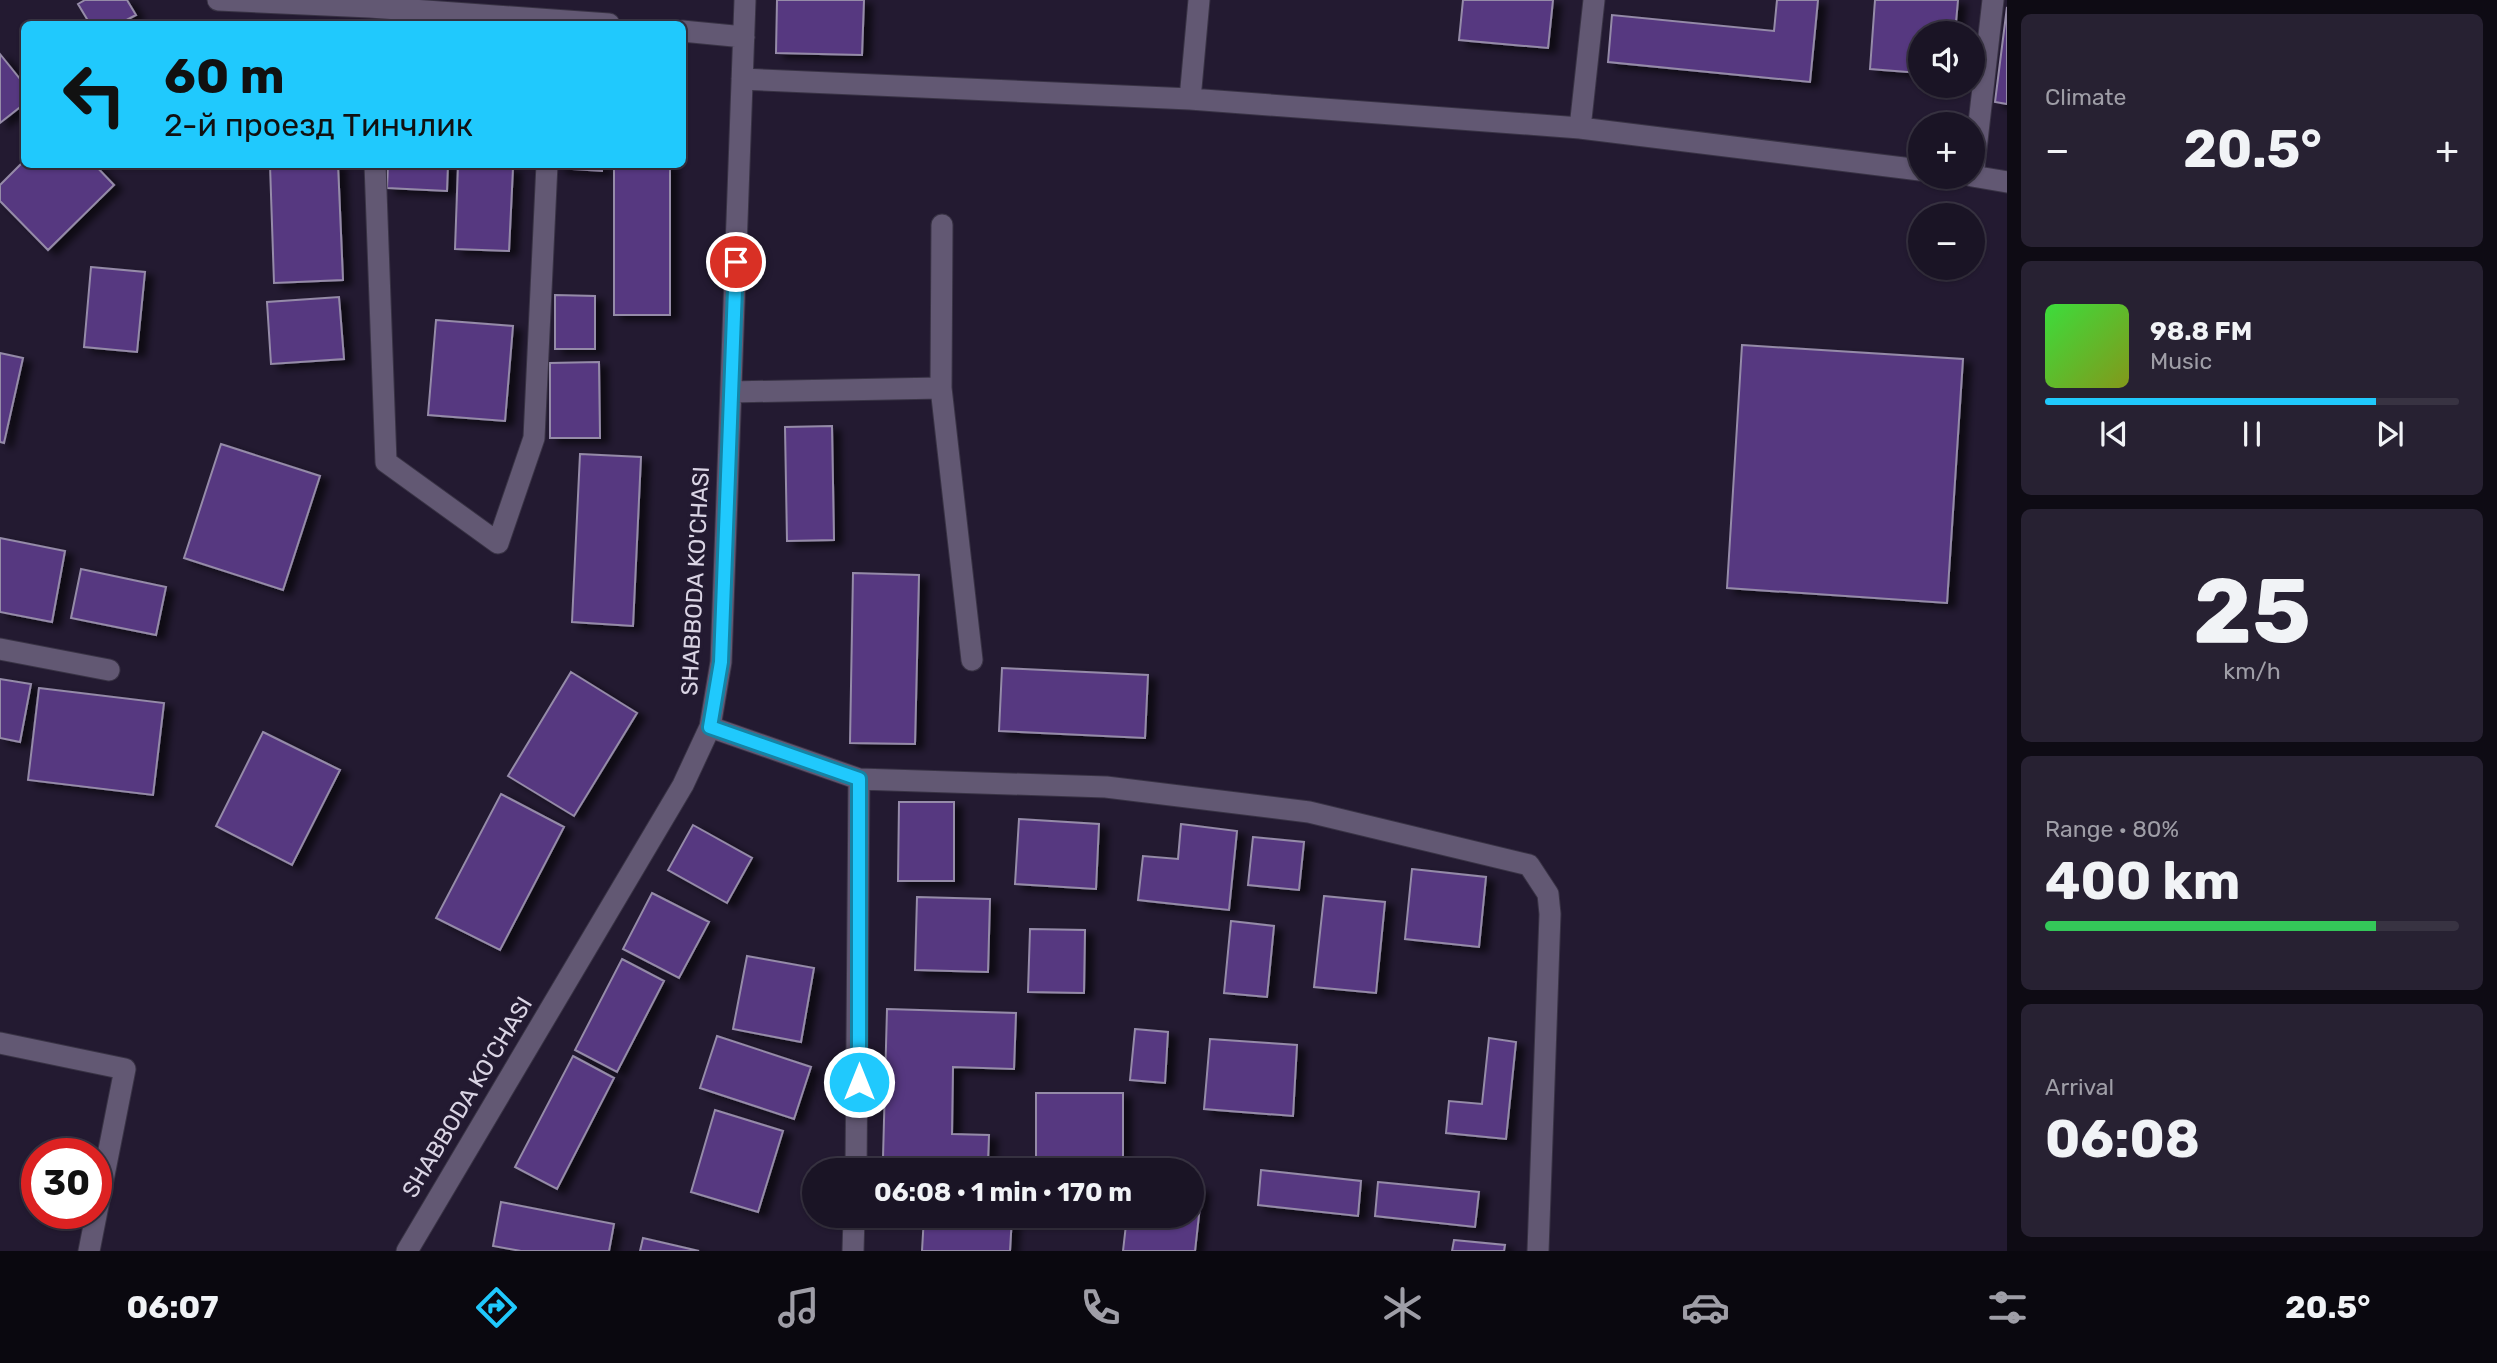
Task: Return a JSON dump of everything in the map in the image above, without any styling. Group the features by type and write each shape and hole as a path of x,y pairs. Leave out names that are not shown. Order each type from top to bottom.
{"street":[{"path":"218,0 370,16 523,21"},
{"name":"SHABBODA KO'CHASI","path":"407,1251 683,785 710,727 721,662 745,0"},
{"path":"1190,99 1199,0"},
{"path":"1580,128 1594,0"},
{"path":"1980,112 1993,0"},
{"path":"686,31 744,37"},
{"path":"742,79 1190,99 1580,128 1908,169"},
{"path":"375,168 386,461 498,543 534,438 547,168"},
{"path":"1985,178 2007,181"},
{"path":"942,225 941,388 972,660"},
{"path":"731,392 941,388"},
{"path":"0,649 109,670"},
{"path":"710,727 859,779 1106,788 1309,812 1529,866 1549,894 1550,914 1538,1251"},
{"path":"856,1158 859,779"},
{"path":"0,1043 125,1069 89,1251"},
{"path":"853,1251 854,1228"}],"building":[{"path":"85,0 127,0 136,15 125,21 88,21 78,4"},
{"path":"777,0 864,0 862,55 776,53"},
{"path":"1463,0 1553,0 1548,48 1459,40"},
{"path":"1777,0 1818,0 1810,82 1608,62 1612,15 1774,31"},
{"path":"1875,0 1958,0 1956,21 1908,21 1908,72 1870,69"},
{"path":"2007,7 2007,104 1995,102"},
{"path":"0,54 21,80 21,106 0,123"},
{"path":"21,164 21,168 98,168 114,185 48,250 0,201 0,185"},
{"path":"270,168 338,168 343,280 274,283"},
{"path":"388,168 448,168 447,191 387,188"},
{"path":"458,168 513,168 509,251 455,249"},
{"path":"558,168 602,168 602,171"},
{"path":"614,168 670,168 670,315 614,315"},
{"path":"91,267 145,272 137,352 84,347"},
{"path":"555,295 595,296 595,349 555,349"},
{"path":"339,297 344,359 271,364 267,302"},
{"path":"436,320 513,326 505,421 428,415"},
{"path":"1742,345 1963,359 1947,603 1727,588"},
{"path":"0,353 23,358 4,443 0,442"},
{"path":"599,362 600,438 550,438 550,363"},
{"path":"832,426 834,540 787,541 785,427"},
{"path":"221,444 320,476 283,590 184,558"},
{"path":"580,454 641,457 633,626 572,622"},
{"path":"0,538 65,551 52,622 0,612"},
{"path":"81,569 166,587 156,635 71,618"},
{"path":"853,573 919,575 915,744 850,743"},
{"path":"1002,668 1148,675 1145,738 999,731"},
{"path":"571,672 637,713 574,816 508,776"},
{"path":"0,679 31,684 20,742 0,738"},
{"path":"39,688 164,703 153,795 28,780"},
{"path":"263,732 340,770 292,865 216,826"},
{"path":"501,794 564,827 500,950 436,918"},
{"path":"899,802 954,802 954,881 898,881"},
{"path":"1019,819 1099,824 1096,889 1015,884"},
{"path":"1181,824 1237,831 1229,910 1138,900 1143,856 1178,859"},
{"path":"693,825 752,858 727,903 668,870"},
{"path":"1253,837 1304,842 1299,890 1248,885"},
{"path":"1412,869 1486,877 1479,947 1405,939"},
{"path":"652,893 709,922 679,978 623,949"},
{"path":"1324,896 1385,902 1376,993 1314,987"},
{"path":"917,897 990,899 988,972 915,970"},
{"path":"1231,921 1274,926 1267,997 1224,993"},
{"path":"1030,929 1085,930 1084,993 1028,992"},
{"path":"747,956 814,968 801,1042 733,1029"},
{"path":"622,959 664,981 617,1072 575,1050"},
{"path":"887,1009 1016,1013 1014,1069 953,1067 952,1134 989,1135 988,1158 883,1158"},
{"path":"1135,1029 1168,1032 1165,1083 1130,1080"},
{"path":"717,1036 811,1067 794,1119 700,1088"},
{"path":"1489,1038 1516,1042 1506,1139 1446,1133 1449,1101 1482,1104"},
{"path":"1210,1039 1297,1045 1293,1116 1204,1109"},
{"path":"573,1056 614,1078 557,1189 515,1167"},
{"path":"1036,1093 1123,1093 1123,1158 1036,1158"},
{"path":"715,1110 783,1131 758,1212 691,1192"},
{"path":"1261,1170 1361,1181 1358,1216 1258,1205"},
{"path":"1378,1182 1479,1192 1475,1227 1375,1216"},
{"path":"501,1202 614,1224 609,1251 521,1251 493,1246"},
{"path":"923,1228 1011,1228 1010,1251 922,1251"},
{"path":"1126,1228 1198,1228 1195,1251 1123,1251"},
{"path":"643,1238 699,1251 640,1251"},
{"path":"1454,1240 1505,1245 1504,1251 1452,1251"}],"route":[{"path":"736,262 721,662 710,727 859,779 859,1082"}]}
